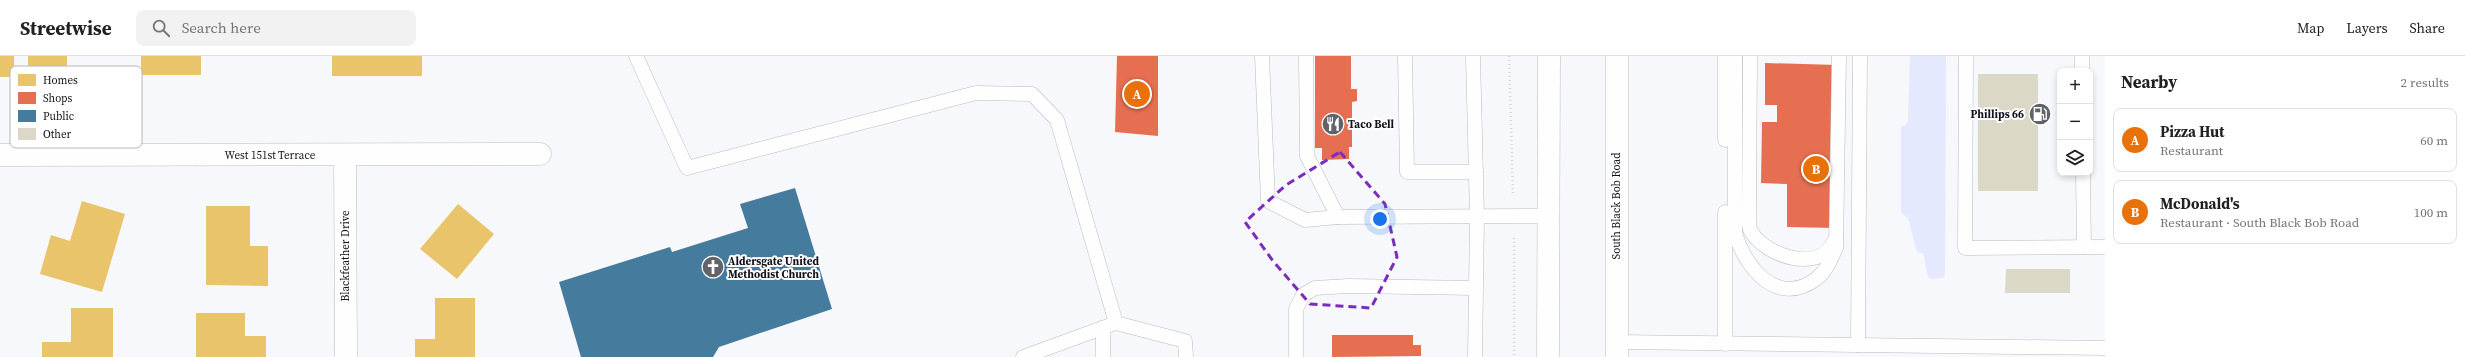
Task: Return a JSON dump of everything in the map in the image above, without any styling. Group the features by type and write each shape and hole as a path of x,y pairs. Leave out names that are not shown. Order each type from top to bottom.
{"street":[{"path":"1548,357 1549,56"},
{"name":"South Black Bob Road","path":"1617,56 1617,349"},
{"name":"West 151st Terrace","path":"0,155 540,154"},
{"name":"Blackfeather Drive","path":"345,155 346,357"}],"lane":[{"path":"636,56 687,168 976,93 1032,94 1056,120 1110,325 1103,357"},
{"path":"1262,56 1268,201 1305,220 1338,217 1549,216"},
{"path":"1306,56 1307,156 1338,217"},
{"path":"1405,56 1407,172 1476,172"},
{"path":"1473,56 1477,217 1475,357"},
{"path":"1725,56 1725,344"},
{"path":"1736,56 1735,233 1743,256 1756,274 1768,283 1787,288 1798,287 1816,279 1823,273 1836,248 1839,56"},
{"path":"1750,56 1748,212 1751,233 1760,242 1774,251 1806,260 1821,257 1829,251 1836,237"},
{"path":"1858,345 1860,56"},
{"path":"1966,56 1965,248 2105,247"},
{"path":"2082,56 2082,68"},
{"path":"2083,176 2084,247"},
{"path":"1296,357 1296,309 1303,296 1315,288 1348,286 1475,288"},
{"path":"1022,357 1110,325 1186,341 1186,357"},
{"path":"1617,349 1725,344 1858,345 1952,352 2105,348"}],"highlighted area":[{"path":"1340,152 1385,204 1397,257 1371,308 1310,304 1273,261 1245,222 1286,185"}],"shaded area":[{"path":"1910,56 1946,56 1945,274 1943,278 1932,279 1928,277 1923,253 1917,252 1908,218 1901,213 1901,127 1906,124 1908,120"}],"building: Homes":[{"path":"0,56 14,56 14,66 10,66 10,77 0,77"},
{"path":"28,56 67,56 67,66 28,66"},
{"path":"141,56 201,56 201,75 142,75"},
{"path":"332,56 422,56 422,76 332,76"},
{"path":"82,201 125,214 102,292 40,274 51,235 70,241"},
{"path":"458,204 494,234 457,279 420,249"},
{"path":"206,206 250,206 250,246 268,246 268,286 206,285"},
{"path":"435,298 475,298 475,357 415,357 415,339 435,339"},
{"path":"71,308 113,308 113,357 42,357 42,342 71,342"},
{"path":"196,313 245,313 245,336 266,336 266,357 196,357"}],"building: Shops":[{"path":"1117,56 1158,56 1158,136 1115,132"},
{"name":"Taco Bell","path":"1315,56 1351,56 1351,89 1357,89 1357,101 1352,102 1352,147 1349,147 1349,159 1322,160 1322,148 1315,148"},
{"path":"1765,63 1837,65 1834,228 1787,227 1787,184 1761,183 1762,122 1777,122 1777,105 1765,105"},
{"path":"1332,335 1413,335 1413,345 1421,345 1421,356 1332,357"}],"building: Public":[{"name":"Aldersgate United Methodist Church","path":"795,188 832,309 719,347 713,357 581,357 559,282 670,247 672,252 748,228 740,204"}],"building: Other":[{"path":"1978,74 2038,74 2038,191 1978,191"},
{"path":"2006,269 2070,269 2070,293 2005,293"}],"place":[{"name":"Pizza Hut","path":"1137,94"},
{"name":"Phillips 66","path":"2040,114"},
{"name":"Taco Bell","path":"1333,124"},
{"name":"McDonald's","path":"1816,169"},
{"name":"Aldersgate United Methodist Church","path":"713,267"}]}
